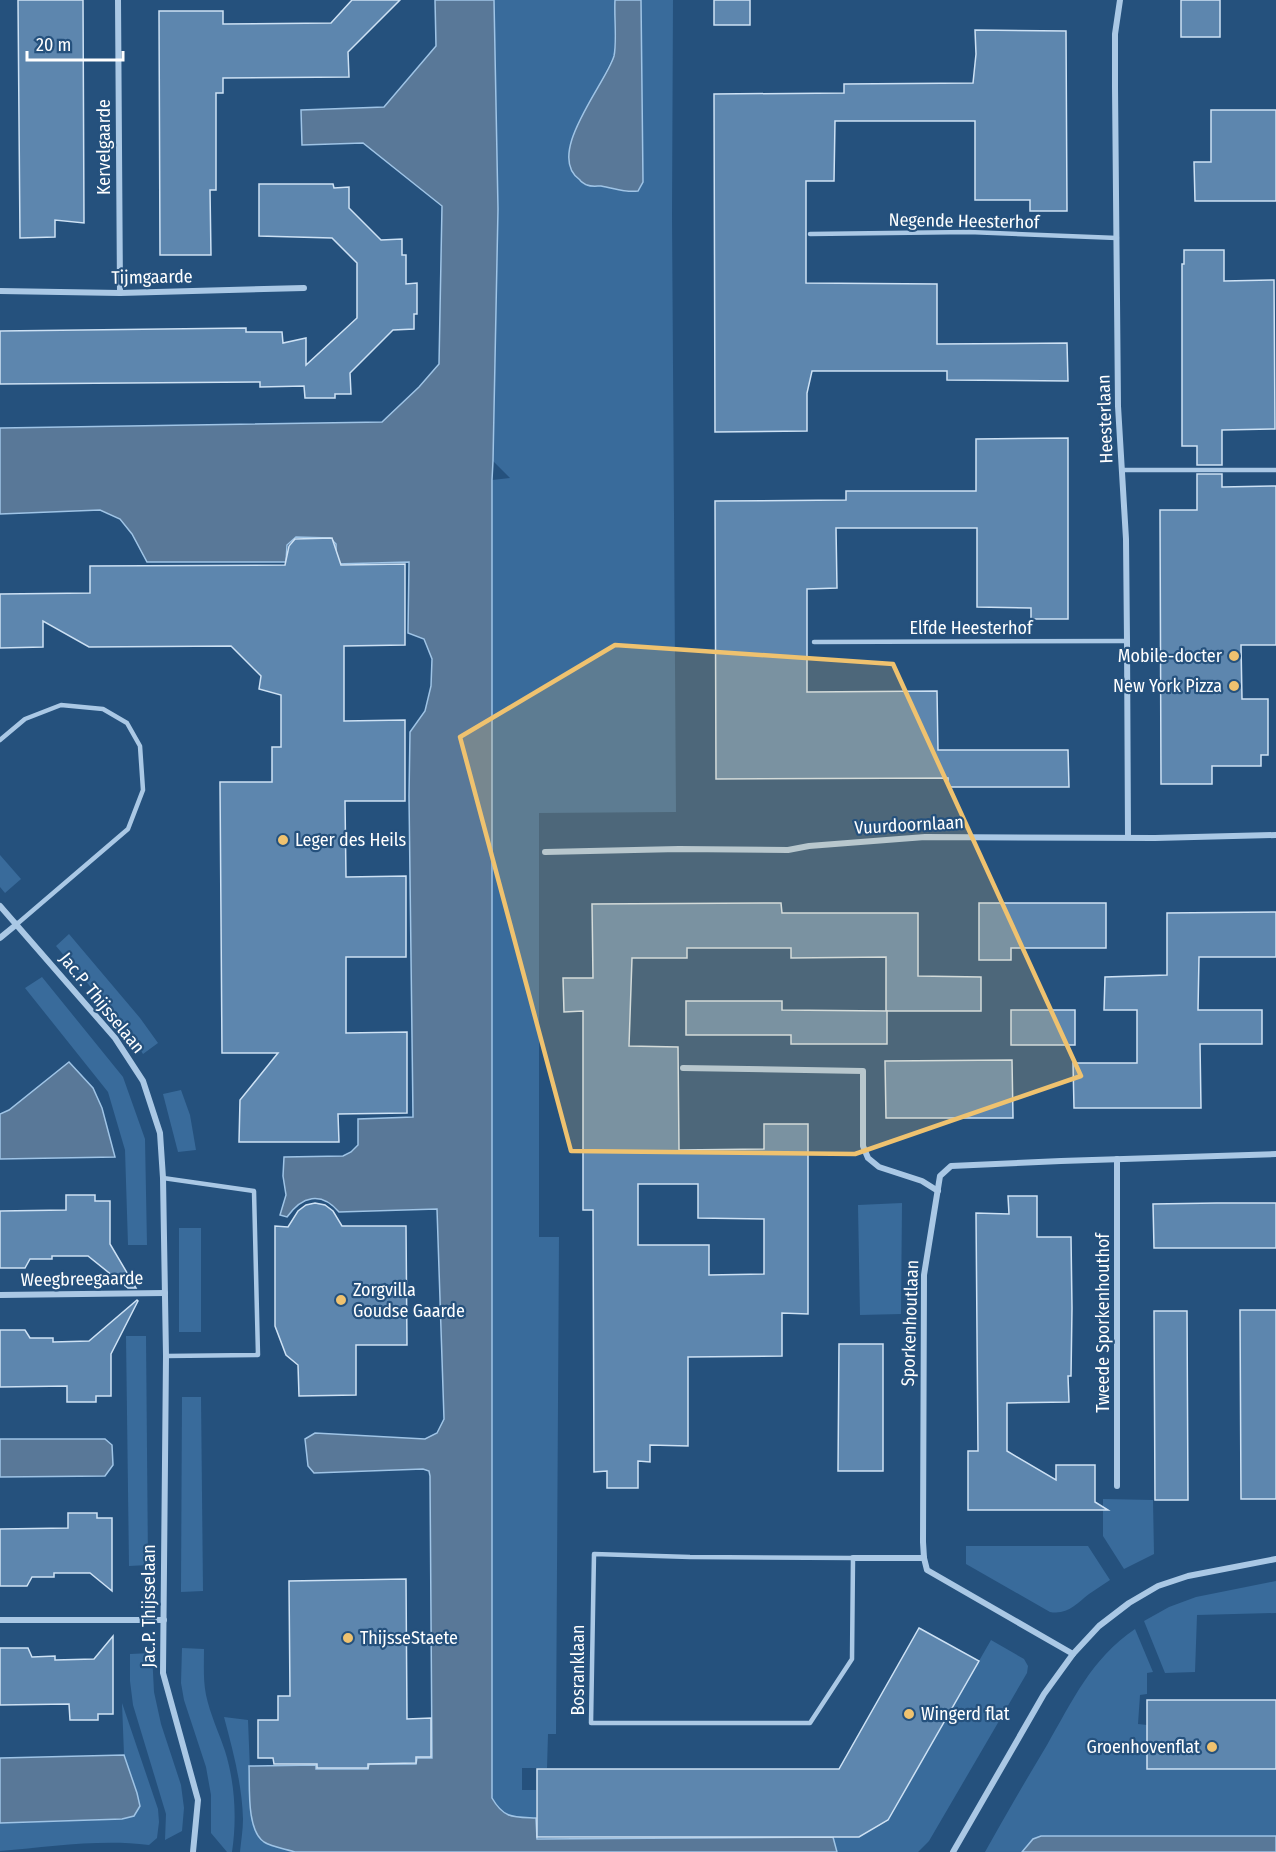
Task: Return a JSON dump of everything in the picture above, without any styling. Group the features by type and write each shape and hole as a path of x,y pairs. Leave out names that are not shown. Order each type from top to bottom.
{"street":[{"name":"Kervelgaarde","path":"118,0 120,293"},
{"name":"Heesterlaan","path":"1120,0 1115,43 1118,406 1126,539 1128,837"},
{"name":"Tijmgaarde","path":"0,291 120,293 304,288"},
{"name":"Vuurdoornlaan","path":"545,852 679,849 788,850 809,846 925,837 1276,835"},
{"name":"Jac.P. Thijsselaan","path":"0,906 115,1038 143,1081 160,1133 166,1356 164,1672 198,1800 193,1852"},
{"path":"0,938 17,924"},
{"path":"683,1068 863,1071 863,1146 868,1158 879,1167 922,1181 938,1191"},
{"name":"Sporkenhoutlaan","path":"924,1558 924,1275 940,1176 951,1166 1276,1154"},
{"name":"Tweede Sporkenhouthof","path":"1117,1159 1118,1486"},
{"name":"Weegbreegaarde","path":"0,1295 165,1293"},
{"name":"Bosranklaan","path":"853,1558 924,1558"},
{"path":"924,1558 927,1570 1073,1654"},
{"path":"953,1852 1044,1694 1073,1654 1099,1626 1129,1603 1158,1586 1188,1575 1276,1559"},
{"path":"0,1620 164,1620"}],"lane":[{"name":"Negende Heesterhof","path":"810,234 969,232 1117,237"},
{"path":"1122,470 1276,470"},
{"name":"Elfde Heesterhof","path":"814,642 1128,641"},
{"path":"0,740 26,719 61,705 103,709 128,723 140,746 144,790 128,828 17,924"},
{"path":"163,1178 254,1191 258,1355 166,1356"},
{"name":"Bosranklaan","path":"594,1554 853,1558 852,1659 810,1724 591,1723 594,1554"}],"highlighted area":[{"path":"615,645 893,664 1081,1076 855,1154 571,1151 460,737"}],"shaded area":[{"path":"435,0 494,0 498,209 492,480 492,1798 501,1810 510,1816 536,1818 537,1839 833,1837 837,1852 295,1852 264,1842 254,1828 249,1795 249,1766 316,1765 316,1769 368,1769 369,1764 416,1764 417,1758 432,1758 429,1471 423,1469 314,1473 308,1466 305,1439 315,1433 425,1439 437,1433 444,1419 437,1209 339,1212 325,1201 312,1199 299,1204 287,1217 280,1215 286,1195 283,1176 284,1157 343,1156 358,1145 358,1119 413,1117 410,732 425,711 431,686 432,659 424,639 408,633 409,562 336,564 336,544 330,538 296,537 287,545 286,562 147,562 132,534 120,519 100,510 0,514 0,428 382,422 419,387 439,364 442,206 363,143 302,145 301,110 384,107 436,46"},
{"path":"494,0 615,0 614,55 601,81 601,186 627,192 643,182 641,0 673,0 676,812 539,813 539,1237 559,1237 556,1734 548,1734 547,1768 522,1768 522,1790 536,1790 536,1818 510,1816 500,1810 492,1798 492,480 510,478 493,461 498,209"},
{"path":"615,0 641,0 643,182 638,191 624,191 585,184 571,169 569,154 580,120 614,56"},
{"path":"0,855 21,879 5,893 0,887"},
{"path":"69,934 140,1018 158,1043 143,1054 128,1031 56,946"},
{"path":"42,977 123,1077 145,1139 147,1245 128,1245 125,1150 108,1092 25,988"},
{"path":"69,1062 93,1088 102,1108 115,1157 0,1159 0,1114 9,1110"},
{"path":"181,1090 190,1115 196,1150 178,1152 163,1094"},
{"path":"902,1203 901,1314 860,1315 858,1205"},
{"path":"179,1228 201,1228 201,1332 179,1332"},
{"path":"126,1336 146,1336 148,1565 129,1566"},
{"path":"182,1397 201,1397 203,1591 181,1592"},
{"path":"0,1439 105,1439 112,1445 113,1465 105,1476 0,1477"},
{"path":"1103,1499 1153,1500 1154,1554 1124,1569 1103,1536"},
{"path":"966,1546 1088,1546 1110,1580 1071,1608 1062,1612 1050,1612 966,1564"},
{"path":"1276,1581 1276,1613 1197,1615 1195,1672 1165,1673 1144,1621 1169,1607 1196,1597"},
{"path":"1135,1629 1153,1672 1147,1673 1147,1694 1140,1695 1138,1724 1147,1725 1147,1769 1276,1769 1276,1836 1041,1836 1033,1839 1022,1852 985,1852 1084,1681 1106,1653"},
{"path":"991,1640 1024,1659 1028,1666 1027,1673 929,1841 918,1852 837,1852 833,1838 839,1837 839,1829 860,1837 888,1821 889,1803 898,1802"},
{"path":"182,1648 204,1649 206,1695 225,1751 233,1788 235,1814 232,1852 227,1852 211,1833 211,1795 206,1767 184,1700 181,1683"},
{"path":"152,1653 154,1692 161,1724 181,1785 184,1808 182,1831 165,1840 166,1814 133,1705 130,1681 130,1654"},
{"path":"122,1703 158,1809 157,1838 149,1845 93,1843 0,1851 0,1823 122,1819 134,1816 137,1793 124,1755"},
{"path":"224,1717 248,1720 252,1821 264,1842 295,1852 240,1852 243,1819 241,1793"},
{"path":"124,1755 140,1806 134,1816 122,1819 0,1823 0,1758"},
{"path":"1041,1836 1276,1836 1276,1852 1022,1852 1033,1839"}],"building":[{"path":"18,0 83,0 84,223 55,220 55,237 20,238"},
{"path":"352,0 400,0 348,52 349,77 223,78 223,93 216,93 216,190 210,190 211,255 160,255 159,11 223,11 223,24 331,23"},
{"path":"714,0 750,0 750,25 714,25"},
{"path":"1181,0 1220,0 1220,37 1181,37"},
{"path":"975,30 1066,31 1067,211 1030,211 1030,200 975,200 975,121 835,121 834,181 806,181 806,283 937,284 937,344 1067,343 1068,381 947,380 947,371 812,371 807,393 807,431 715,432 714,94 844,93 844,84 973,83 976,54"},
{"path":"1211,110 1276,110 1276,201 1195,201 1194,162 1211,162"},
{"path":"259,184 333,184 334,188 349,187 349,208 381,240 402,239 402,255 406,255 406,284 417,283 417,314 414,314 414,329 393,330 350,373 351,394 335,394 335,398 305,398 304,386 260,387 260,382 0,384 0,331 246,328 246,332 282,332 283,343 306,338 306,365 357,318 357,263 332,238 259,236"},
{"path":"1184,250 1224,250 1224,281 1274,280 1275,429 1222,430 1222,465 1197,465 1197,446 1182,446 1182,264 1184,264"},
{"path":"1068,438 1068,619 1031,619 1031,608 977,607 977,528 836,528 837,588 807,589 807,692 937,691 938,750 1068,750 1069,787 948,787 948,778 716,779 715,501 846,500 846,491 976,491 976,439"},
{"path":"1197,474 1222,474 1222,487 1276,486 1276,645 1241,645 1242,699 1268,699 1268,755 1261,755 1261,766 1212,766 1212,784 1161,784 1160,510 1197,510"},
{"name":"Leger des Heils","path":"332,538 341,565 405,564 405,645 344,646 344,721 405,720 405,801 345,801 346,877 406,876 406,957 346,957 346,1033 407,1032 407,1113 338,1114 339,1142 239,1142 240,1100 278,1053 222,1053 220,782 272,782 272,747 281,747 281,695 259,689 261,676 231,646 89,647 43,621 43,647 0,648 0,594 90,593 90,566 285,565 289,546 295,539"},
{"path":"781,903 782,913 918,913 918,976 981,977 981,1011 886,1011 886,957 791,958 791,948 687,948 687,958 632,958 629,1046 678,1047 679,1150 764,1149 764,1124 808,1124 808,1314 782,1313 782,1356 688,1357 688,1446 650,1445 650,1462 638,1461 638,1488 607,1488 607,1471 594,1472 593,1210 583,1210 583,1011 564,1012 563,978 593,978 592,904","holes":["638,1184 698,1184 698,1218 764,1219 764,1274 709,1275 709,1245 638,1245"]},
{"path":"979,903 1106,903 1106,948 1011,948 1011,960 979,960"},
{"path":"1276,912 1276,957 1199,957 1198,1010 1262,1010 1262,1044 1200,1044 1201,1108 1074,1108 1073,1063 1137,1063 1137,1010 1104,1010 1105,977 1167,975 1167,913"},
{"path":"686,1001 782,1001 782,1010 887,1011 887,1044 791,1044 791,1035 686,1035"},
{"path":"1011,1010 1075,1010 1075,1045 1011,1045"},
{"path":"1012,1060 1013,1118 886,1118 885,1061"},
{"path":"66,1195 95,1195 95,1201 110,1201 110,1244 136,1288 128,1288 88,1256 52,1256 52,1259 30,1259 25,1268 0,1268 0,1211 66,1210"},
{"path":"1008,1196 1037,1196 1037,1237 1071,1237 1072,1308 1071,1376 1068,1376 1069,1402 1007,1403 1007,1451 1056,1480 1056,1465 1095,1465 1095,1502 1108,1510 968,1510 968,1451 978,1451 976,1213 1009,1214"},
{"name":"Zorgvilla Goudse Gaarde","path":"315,1203 325,1205 333,1211 342,1226 406,1226 407,1345 356,1345 356,1395 299,1396 298,1365 286,1355 275,1326 275,1226 288,1227 298,1211 306,1205"},
{"path":"1276,1203 1276,1248 1154,1248 1153,1204"},
{"path":"137,1300 111,1354 111,1396 96,1396 96,1402 67,1402 67,1386 0,1387 0,1330 25,1330 30,1338 53,1338 53,1342 89,1341"},
{"path":"1240,1310 1276,1310 1276,1499 1241,1499"},
{"path":"1154,1311 1187,1311 1188,1500 1155,1500"},
{"path":"839,1344 883,1344 883,1471 838,1471"},
{"path":"68,1513 97,1513 97,1518 112,1518 112,1591 90,1573 54,1573 54,1577 32,1577 27,1586 0,1586 0,1529 68,1528"},
{"name":"ThijsseStaete","path":"406,1579 407,1719 431,1718 431,1757 416,1757 416,1763 368,1764 368,1768 317,1768 317,1764 274,1764 273,1758 258,1758 258,1720 278,1720 278,1696 290,1696 289,1581"},
{"name":"Wingerd flat","path":"919,1628 979,1661 888,1820 859,1837 537,1837 537,1769 839,1769"},
{"path":"113,1636 113,1714 98,1714 98,1720 70,1720 69,1704 0,1705 0,1648 28,1648 32,1657 55,1656 55,1660 94,1659"},
{"name":"Groenhovenflat","path":"1147,1700 1276,1700 1276,1769 1147,1769"}],"place":[{"name":"Mobile-docter","path":"1234,656"},
{"name":"New York Pizza","path":"1234,686"},
{"name":"Leger des Heils","path":"283,840"},
{"name":"Zorgvilla Goudse Gaarde","path":"341,1300"},
{"name":"ThijsseStaete","path":"348,1638"},
{"name":"Wingerd flat","path":"909,1714"},
{"name":"Groenhovenflat","path":"1212,1747"}]}
